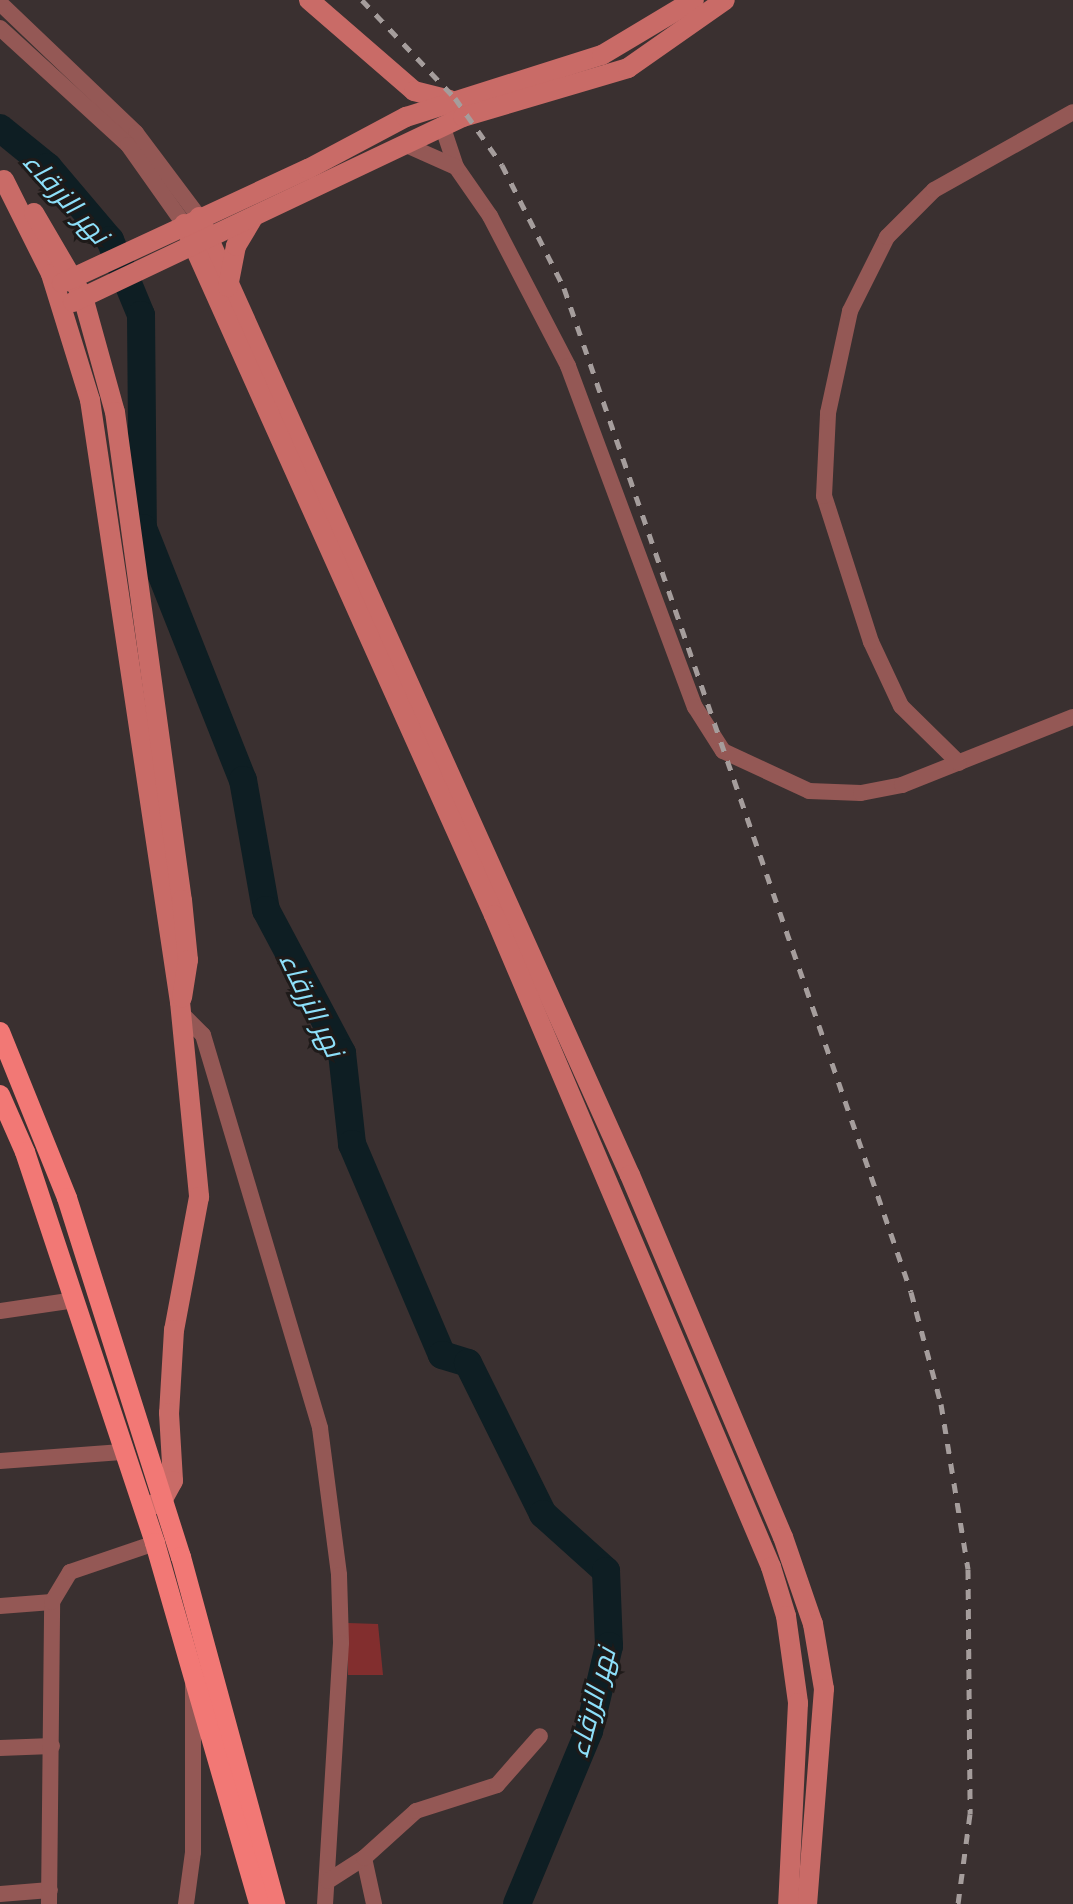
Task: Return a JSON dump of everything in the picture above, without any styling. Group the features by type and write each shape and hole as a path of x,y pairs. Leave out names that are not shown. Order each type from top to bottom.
{"main road":[{"path":"0,1032 67,1198 215,1669 275,1904"},
{"path":"0,1095 75,1300 122,1452 155,1543 259,1904"},
{"path":"195,1676 215,1669"}],"street":[{"path":"309,0 406,85 457,108"},
{"path":"62,308 442,125 457,108 602,55 694,0"},
{"path":"55,286 308,169 406,117 628,68 725,0"},
{"path":"0,3 136,133 192,221 621,1180 771,1567 796,1676 807,1776 807,1904"},
{"path":"0,28 128,145 192,221"},
{"path":"406,85 406,117"},
{"path":"959,763 901,706 871,642 824,496 828,413 850,311 887,237 917,203 963,170 1073,112"},
{"path":"442,125 456,167 490,216 568,366 695,707 723,751 787,784 835,795 902,785 1073,717"},
{"path":"404,144 456,167"},
{"path":"2,178 23,198 74,276 83,297 122,453 182,900 188,960 181,1008 203,1035 320,1428 339,1575 341,1643 325,1904"},
{"path":"2,178 55,286 100,448 120,625 181,1008 199,1184 174,1330 169,1413 175,1470 162,1501 140,1506"},
{"path":"220,287 236,246 253,218"},
{"path":"162,259 192,269 220,287"},
{"path":"0,1311 75,1300"},
{"path":"136,1422 151,1428 169,1413"},
{"path":"0,1461 122,1452"},
{"path":"0,1894 49,1897 52,1602 70,1572 155,1543"},
{"path":"0,1606 52,1602"},
{"path":"186,1904 193,1852 195,1676"},
{"path":"328,1881 364,1858 416,1811 497,1785 540,1736"},
{"path":"0,1748 52,1746"},
{"path":"788,1904 807,1776"},
{"path":"364,1858 374,1904"}],"building":[{"path":"348,1623 378,1624 383,1675 348,1675"}],"waterway":[{"name":"نهر الزرقاء","path":"0,128 48,167 110,240 141,315 143,528 243,780 266,910 342,1053 352,1144 442,1355 468,1363 543,1514 606,1571 609,1646 589,1731 517,1904"}],"railway":[{"path":"362,0 455,98 502,165 564,288 911,1292 941,1404 968,1569 970,1814 958,1904"}]}
